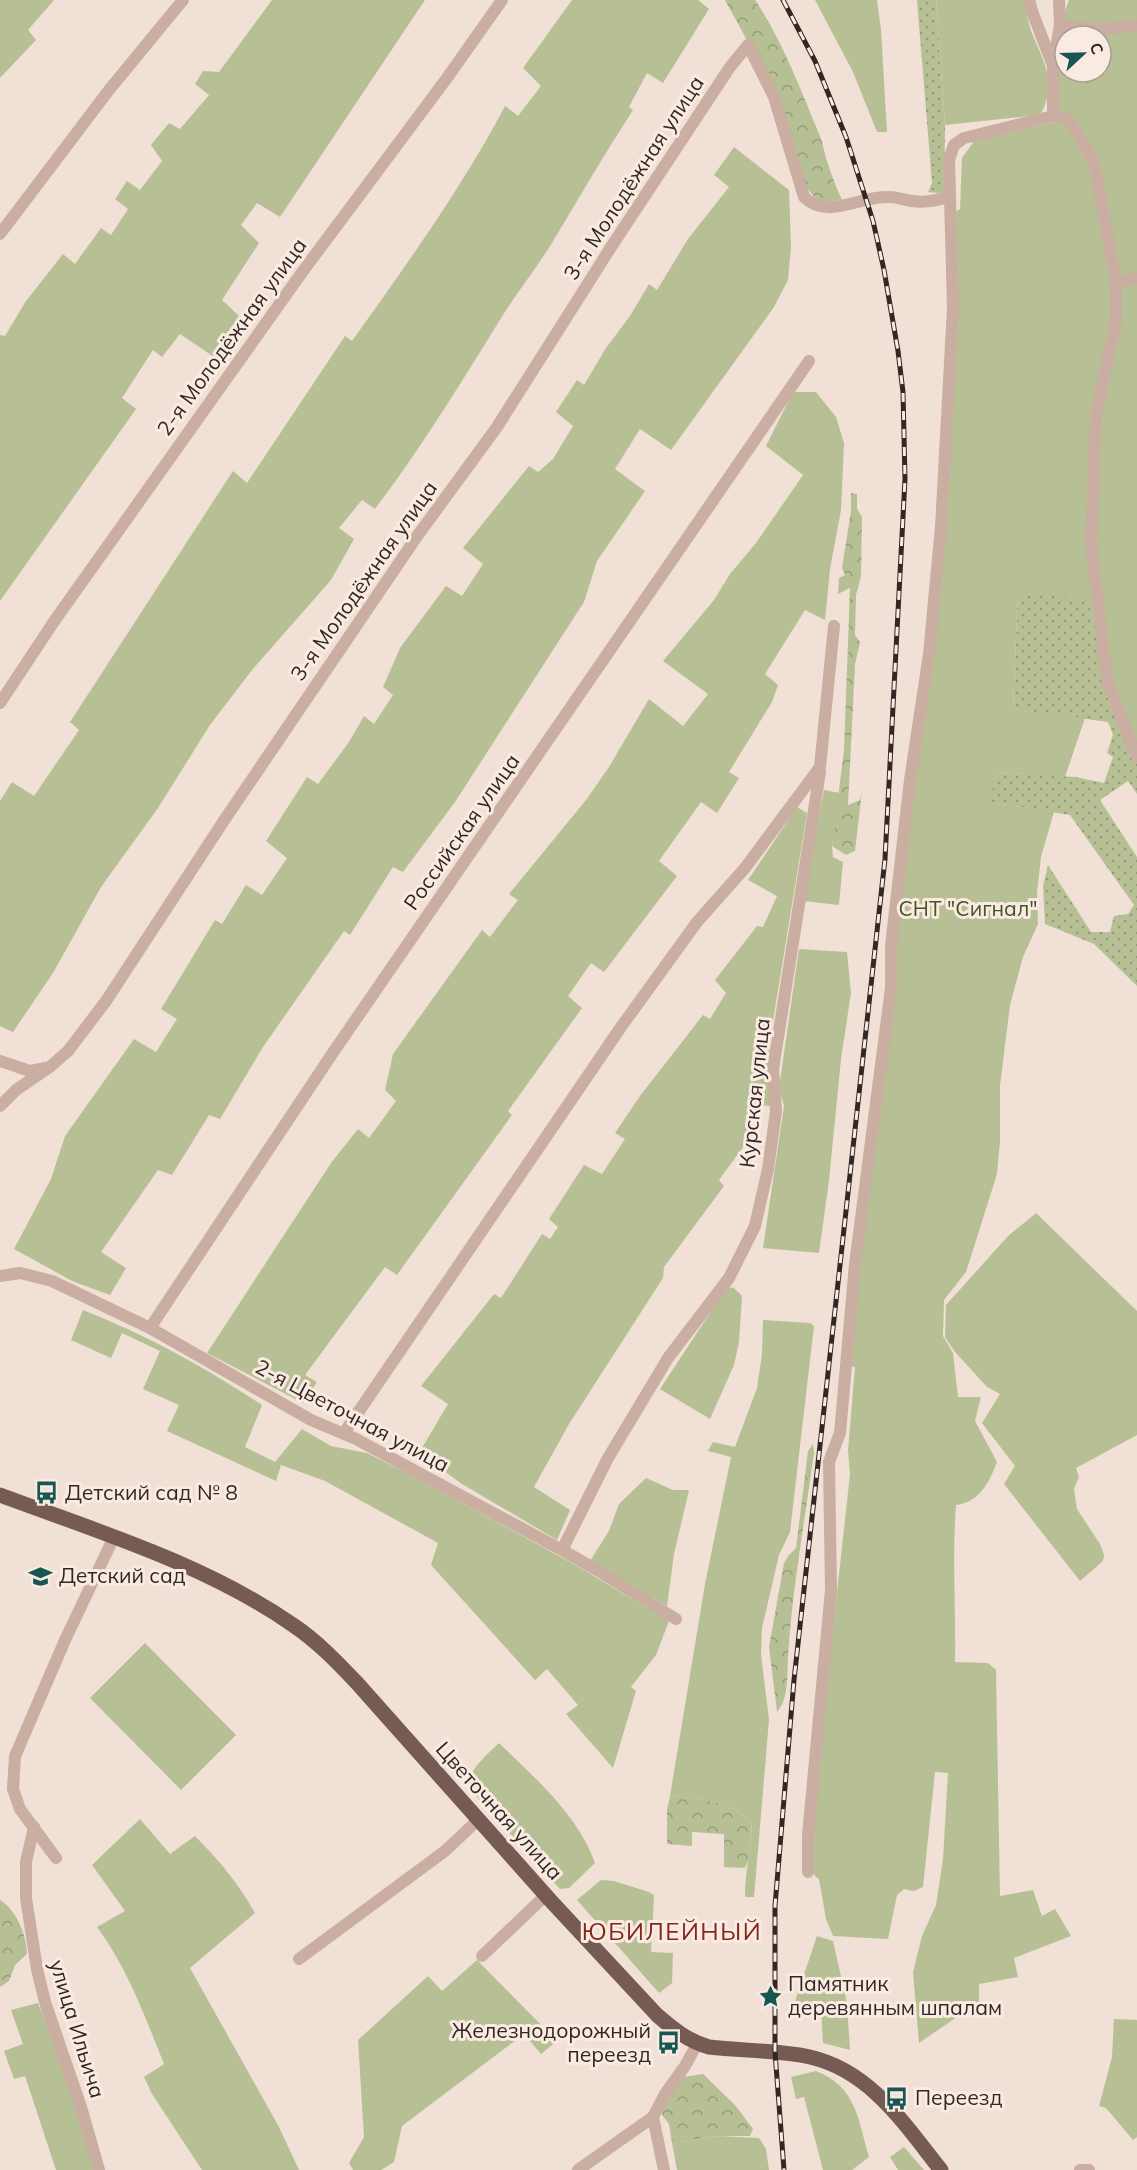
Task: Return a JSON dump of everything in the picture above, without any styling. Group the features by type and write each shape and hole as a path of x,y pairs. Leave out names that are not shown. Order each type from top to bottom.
{"main road":[{"name":"Цветочная улица","path":"0,1495 114,1537 228,1585 295,1626 326,1652 357,1683 546,1895 657,2015 675,2031 696,2043 709,2047 801,2055 846,2071 876,2092 903,2121 941,2170"}],"street":[{"path":"0,234 109,90 183,0"},
{"name":"2-я Молодёжная улица","path":"0,703 55,620 303,271 447,78 502,0"},
{"path":"1029,0 1053,64"},
{"path":"1059,0 1060,24"},
{"path":"1113,28 1137,25"},
{"name":"3-я Молодёжная улица","path":"0,1106 16,1090 51,1066 68,1051 106,1001 225,819 418,535 497,428 613,244 730,67 748,45 774,97 804,196 810,203 832,208 888,196 925,202 950,198"},
{"path":"1053,84 1053,116"},
{"path":"808,1872 809,1824 831,1590 829,1462 840,1433 855,1264 891,988 891,946 910,780 929,654 941,527 953,308 949,160 954,145 964,138 1053,116 1065,117 1094,162 1116,282 1116,322 1096,414 1091,544 1107,680 1137,757"},
{"path":"1116,282 1137,279"},
{"name":"Российская улица","path":"150,1328 332,1054 809,361"},
{"name":"Курская улица","path":"562,1550 608,1458 669,1358 729,1278 755,1226 768,1169 776,1111 773,1069 820,767 834,626"},
{"path":"344,1433 621,1027 697,922 745,868 820,767"},
{"path":"0,1061 30,1071 51,1066"},
{"name":"2-я Цветочная улица","path":"0,1276 20,1273 52,1281 150,1328 310,1420 344,1433 562,1550 676,1619"},
{"path":"56,1858 20,1809 13,1789 15,1756 65,1640 114,1537"},
{"path":"299,1959 445,1851 479,1819"},
{"name":"улица Ильича","path":"34,1827 26,1862 26,1898 37,1969 45,2002 81,2107 99,2170"},
{"path":"482,1956 546,1895"},
{"path":"578,2170 653,2117 665,2094 685,2066 696,2043"},
{"path":"653,2117 664,2170"},
{"path":"1080,2170 1089,2170"}],"green space":[{"path":"0,0 54,0 28,30 36,40 0,78"},
{"path":"272,0 425,0 280,217 257,203 241,225 259,243 222,300 239,316 214,357 180,334 162,357 153,350 122,398 136,409 0,601 0,335 5,336 26,301 63,254 75,264 101,228 111,235 128,209 115,199 127,181 140,190 162,161 151,145 169,123 180,129 209,95 195,84 203,71 219,72"},
{"path":"572,0 698,0 709,9 663,83 647,73 629,107 633,110 552,243 392,486 375,509 362,500 339,528 354,539 331,580 252,670 210,725 158,808 101,887 53,973 13,1032 0,1026 0,801 12,782 34,796 79,730 70,722 233,471 247,483 345,336 352,341 413,255 471,167 505,106 518,116 541,86 523,68"},
{"path":"725,0 755,0 765,16 798,82 842,200 822,201 815,198 808,189 760,64"},
{"path":"815,0 877,0 887,132 877,132 853,72"},
{"path":"917,0 936,0 945,125 944,194 928,192 932,183"},
{"path":"936,0 1024,0 1029,24 1048,79 1049,90 1040,115 945,125"},
{"name":"СНТ \"Сигнал\"","path":"1069,0 1137,0 1137,758 1114,693 1102,602 1018,592 1013,709 1085,718 1065,777 996,772 990,802 1054,812 1041,857 1037,893 1038,924 1023,957 1010,1005 1000,1086 1000,1141 997,1174 966,1272 944,1300 943,1336 953,1353 958,1397 981,1397 975,1421 997,1462 987,1483 977,1496 956,1505 954,1564 955,1662 988,1663 996,1670 1000,1896 1033,1890 1042,1916 1055,1909 1071,1936 1014,1958 1018,1977 979,1984 979,2002 919,2043 913,1972 922,1936 936,1905 943,1859 948,1773 935,1772 923,1887 914,1891 904,1889 897,1895 888,1939 833,1936 826,1919 819,1879 811,1868 813,1811 850,1474 848,1450 855,1367 849,1366 893,949 926,700 954,213 960,209 962,158 974,141 1059,121 1057,84 1113,84 1113,24 1062,24"},
{"path":"734,147 789,190 791,246 788,280 774,307 671,450 640,429 615,469 645,491 597,561 584,602 455,802 403,872 393,867 350,935 344,931 263,1047 220,1119 209,1115 172,1175 158,1170 101,1252 126,1268 110,1295 72,1281 14,1249 51,1179 65,1136 134,1039 156,1052 177,1019 161,1009 215,920 222,924 246,885 262,895 287,858 266,841 307,777 318,784 349,742 364,716 374,724 393,695 383,687 400,648 446,586 462,596 483,564 463,548 529,466 538,472 553,459 573,426 556,412 577,380 584,385 649,284 657,290 688,239 729,187 714,175"},
{"path":"793,392 816,392 836,417 844,443 841,510 830,569 825,620 805,610 765,674 778,685 772,702 729,772 739,778 717,813 701,802 659,861 677,876 604,972 591,963 568,996 582,1008 508,1111 512,1115 397,1275 385,1267 305,1375 317,1382 303,1403 207,1353 331,1163 358,1129 369,1138 396,1101 385,1090 393,1054 482,930 490,937 518,900 509,894 586,800 609,767 649,699 683,726 708,694 663,661 714,600 730,574 756,543 803,475 766,446"},
{"path":"851,493 857,494 857,509 862,517 861,576 856,595 855,635 860,642 855,664 848,805 860,800 862,791 855,851 846,855 832,846 844,750 850,588 838,594 839,578 845,575 842,568 851,511"},
{"path":"1018,591 1102,601 1137,758 1137,794 1128,781 1100,800 1137,857 1137,986 1094,944 1045,924 1043,886 1048,865 1091,932 1110,932 1114,916 1128,914 1134,905 1070,815 989,802 996,772 1075,777 1104,783 1113,757 1107,753 1113,735 1108,722 1013,709"},
{"path":"824,790 840,793 832,846 833,857 843,862 839,905 803,901"},
{"path":"797,807 807,813 771,1033 768,1068 771,1106 757,1105 749,1139 719,1180 724,1186 664,1267 663,1278 569,1424 534,1487 570,1510 557,1540 462,1484 419,1453 448,1404 421,1386 494,1294 501,1298 542,1234 550,1239 558,1227 549,1219 584,1165 602,1174 625,1139 615,1133 640,1096 703,1015 710,1019 726,993 715,980 757,926 763,927 777,896 748,880"},
{"path":"799,949 847,952 851,993 841,1059 819,1253 763,1248 784,1106 779,1088"},
{"path":"1036,1213 1137,1311 1137,1435 1076,1468 1079,1477 1074,1489 1077,1509 1100,1544 1104,1555 1103,1561 1080,1581 1004,1484 1015,1466 982,1423 1000,1394 987,1387 955,1352 945,1337 946,1305 1008,1236"},
{"path":"727,1287 734,1288 742,1296 739,1342 734,1365 710,1419 660,1389"},
{"path":"83,1310 175,1353 262,1405 245,1447 275,1462 302,1429 331,1446 367,1453 579,1567 669,1621 656,1655 631,1687 636,1691 613,1768 566,1714 578,1705 547,1669 535,1680 431,1565 438,1543 325,1481 281,1465 276,1481 167,1431 179,1405 143,1389 160,1351 122,1333 111,1358 71,1340"},
{"path":"763,1320 810,1323 814,1326 790,1532 779,1555 762,1628 761,1654 769,1720 754,1897 745,1897 752,1823 734,1809 724,1805 670,1796 705,1584 731,1457 708,1451 713,1442 735,1447 757,1388 762,1354"},
{"path":"813,1444 814,1452 792,1606 787,1686 784,1700 777,1712 769,1647 784,1563 796,1548 808,1451"},
{"path":"646,1478 673,1490 689,1490 674,1554 667,1606 590,1561 609,1531 619,1504"},
{"path":"145,1643 236,1735 181,1790 90,1698"},
{"path":"499,1743 567,1813 587,1845 595,1863 569,1888 560,1889 469,1788 474,1769"},
{"path":"670,1796 724,1805 734,1809 752,1823 749,1858 745,1868 724,1867 724,1834 692,1832 692,1846 667,1844 667,1810"},
{"path":"140,1819 170,1854 195,1836 228,1872 255,1913 190,1968 279,2127 299,2170 202,2170 152,2094 144,2077 164,2064 127,1976 97,1927 125,1911 92,1865"},
{"path":"601,1880 614,1881 654,1895 651,1952 673,1953 672,1983 659,1993 577,1900"},
{"path":"0,1900 16,1916 20,1924 27,1954 15,1965 9,1981 0,1987"},
{"path":"817,1936 833,1941 847,2003 850,2050 823,2043 821,2006 793,2007"},
{"path":"477,1960 557,2041 541,2054 524,2034 402,2126 394,2162 381,2170 353,2170 349,2163 364,2137 358,2040 428,1976 442,1991"},
{"path":"38,2003 80,2106 97,2170 56,2170 25,2076 14,2079 4,2051 23,2044 11,2010"},
{"path":"1114,2019 1137,2020 1137,2137 1133,2140 1106,2108 1099,2106 1112,2057"},
{"path":"816,2071 840,2086 854,2106 869,2157 852,2170 823,2170 804,2097 796,2099 791,2077"},
{"path":"703,2074 735,2105 753,2129 750,2136 718,2136 672,2143 669,2124 662,2115 663,2105 683,2077"},
{"path":"718,2136 759,2138 766,2149 769,2170 677,2170 672,2143"},
{"path":"904,2147 924,2170 898,2170 890,2157"}],"railway":[{"path":"783,0 815,61 846,137 873,221 898,351 903,392 905,479 885,859 794,1680 775,1906 775,2052 784,2170"}],"place":[{"name":"Детский сад № 8","path":"47,1493"},
{"name":"Детский сад","path":"41,1576"},
{"name":"Памятник деревянным шпалам","path":"770,1996"},
{"name":"Железнодорожный переезд","path":"669,2043"},
{"name":"Переезд","path":"897,2098"}],"district":[{"name":"ЮБИЛЕЙНЫЙ","path":"672,1932"}]}
